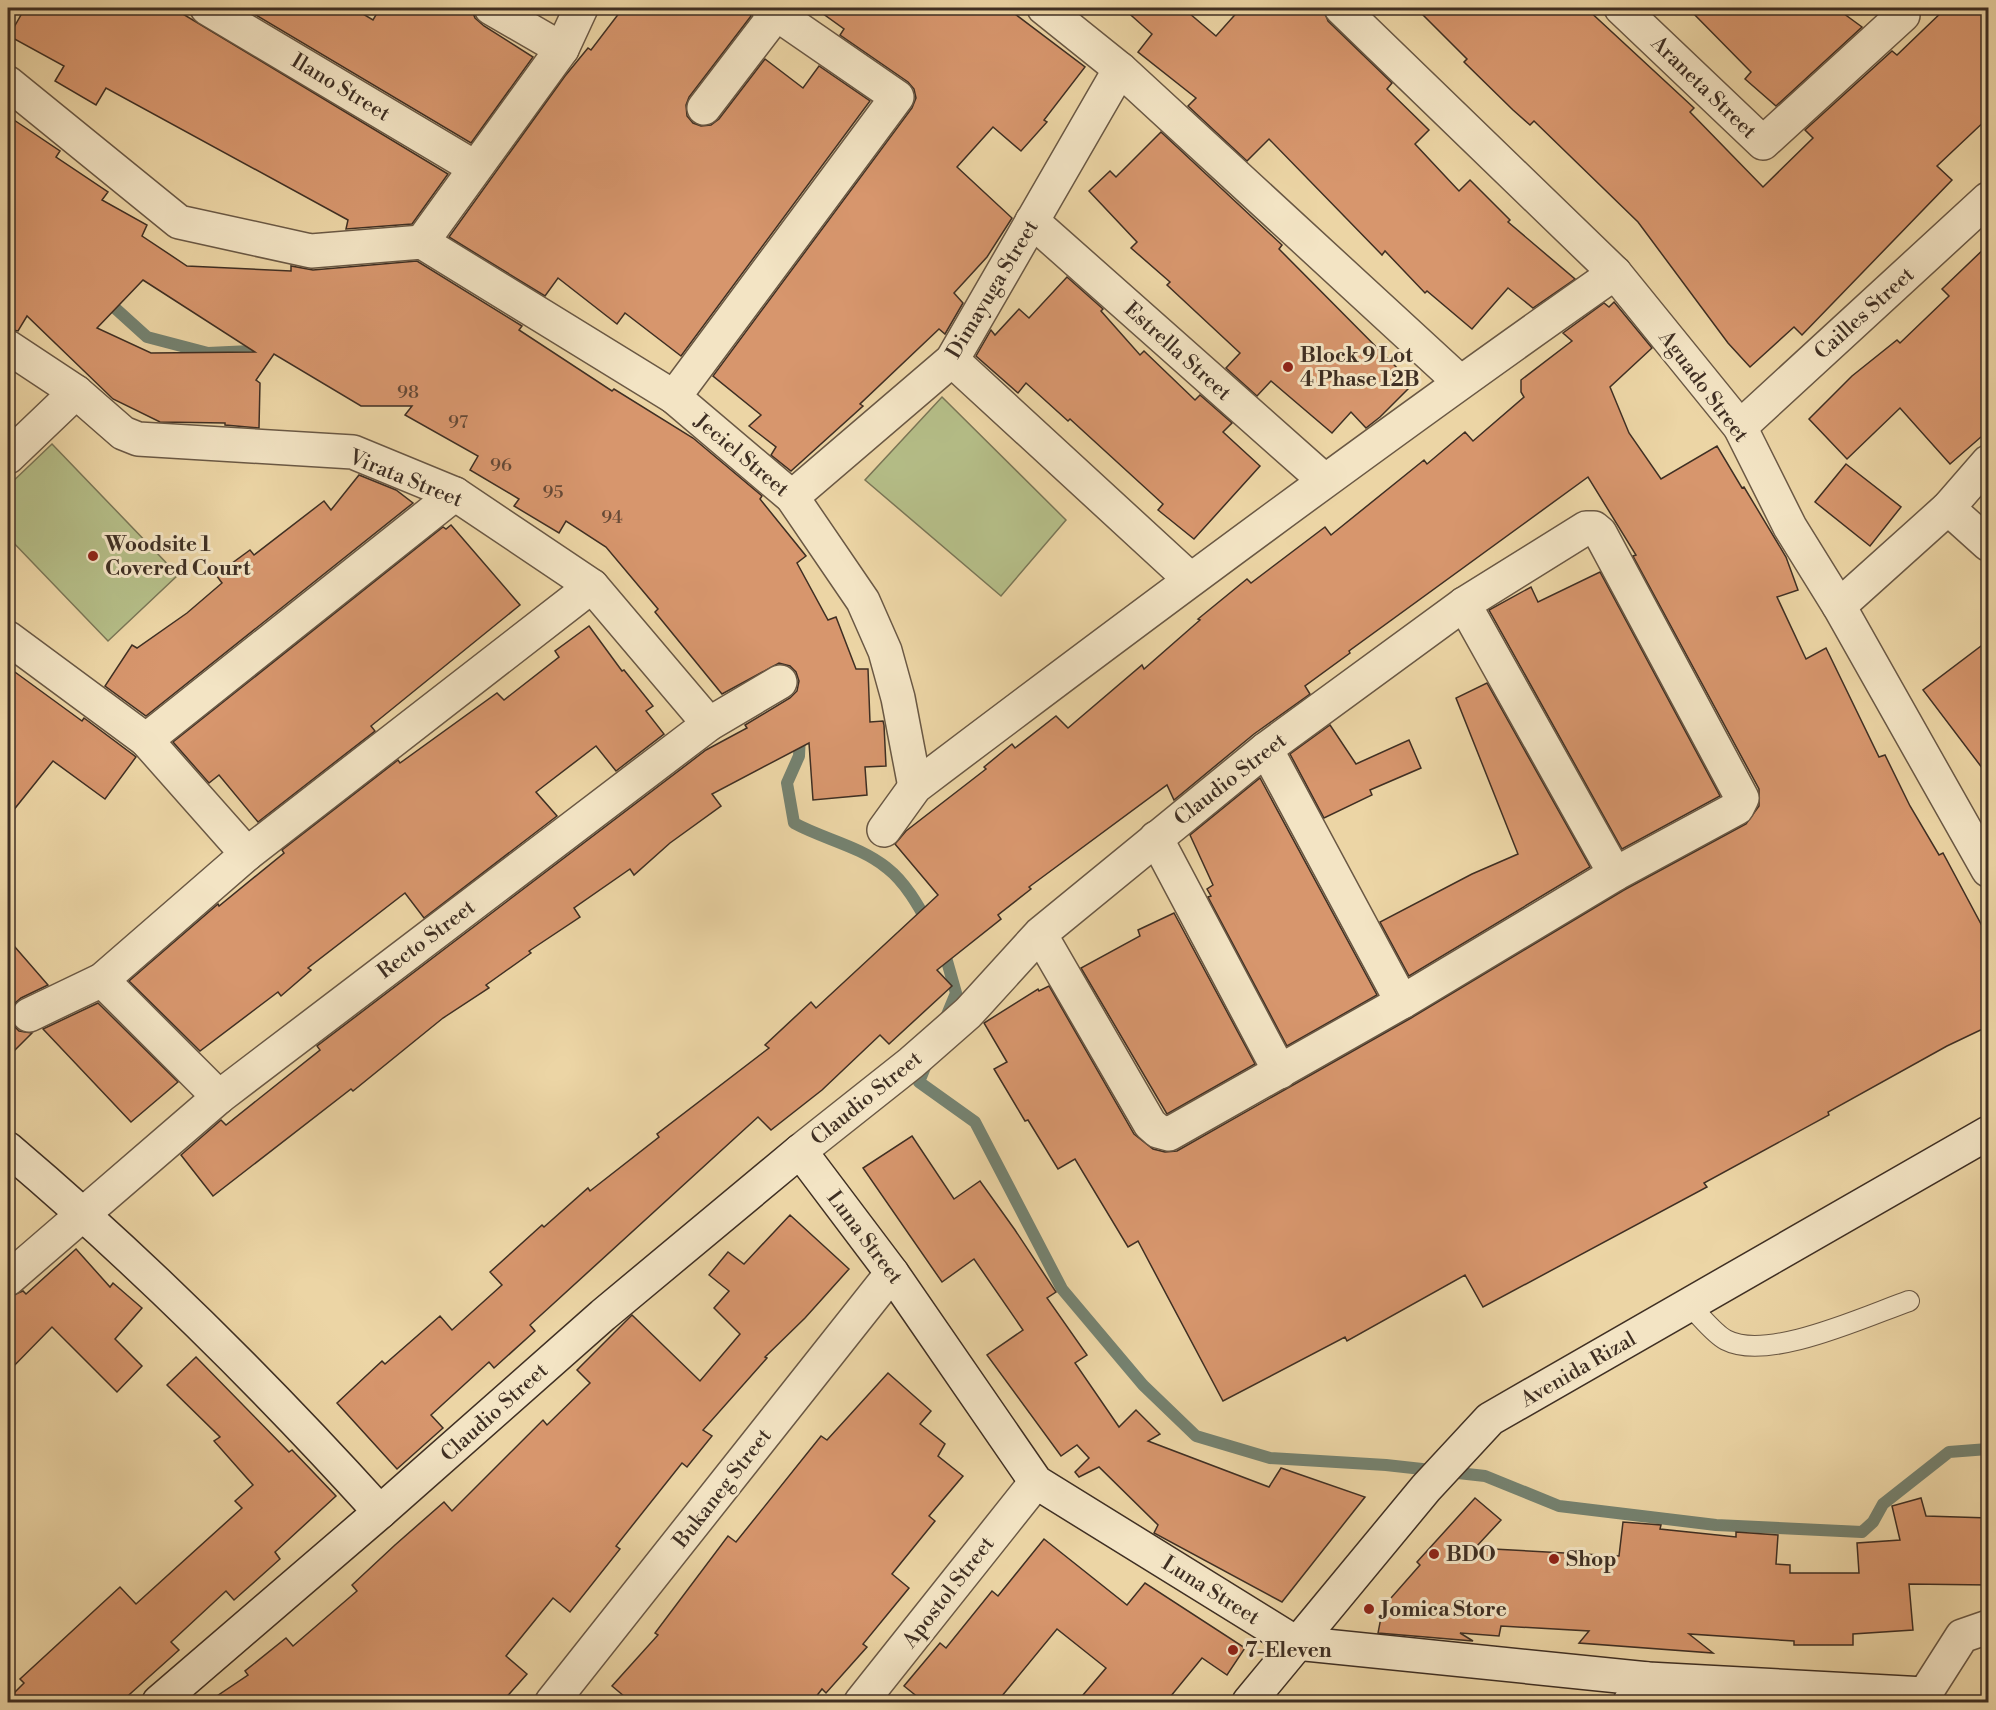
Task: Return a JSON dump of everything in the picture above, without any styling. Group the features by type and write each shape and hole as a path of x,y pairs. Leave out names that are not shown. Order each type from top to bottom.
{"street":[{"name":"Ilano Street","path":"207,8 474,167"},
{"path":"490,8 562,49"},
{"path":"8,84 179,222 311,251 422,242 474,167 562,49 581,8"},
{"path":"1044,8 1120,69 1460,382"},
{"name":"Aguado Street","path":"1341,8 1615,273 1740,427 1790,527 1839,606 1989,870"},
{"name":"Araneta Street","path":"1621,8 1762,142 1768,142 1903,15 1903,8"},
{"path":"674,397 897,97 772,11 704,108"},
{"name":"Dimayuga Street","path":"792,497 952,360 1120,69"},
{"name":"Cailles Street","path":"1740,427 1989,199"},
{"name":"Estrella Street","path":"1032,221 1324,480"},
{"name":"Jeciel Street","path":"422,242 674,397 792,497 863,601 885,651 898,698 915,787"},
{"path":"884,830 915,787 1324,480 1615,273"},
{"name":"Virata Street","path":"8,347 76,392 123,433 138,439 353,452 455,494 592,586 709,724"},
{"path":"952,360 1190,579"},
{"path":"8,457 76,392"},
{"path":"1839,606 1948,508 1989,462"},
{"path":"146,740 455,494"},
{"path":"1948,508 1989,544"},
{"name":"Claudio Street","path":"159,1702 380,1512 603,1315 800,1151 911,1063 968,1013 1040,934 1156,838 1266,749 1464,604 1586,528 1594,528 1600,533 1742,798 1737,808 1615,874"},
{"path":"29,1015 102,980 247,854 592,586"},
{"path":"1040,934 1150,1124 1158,1131 1169,1134 1402,1002 1615,874 1464,604"},
{"path":"8,638 146,740 247,854"},
{"name":"Recto Street","path":"8,1280 219,1097 709,724 780,682"},
{"path":"1266,749 1402,1002"},
{"path":"1156,838 1280,1072"},
{"path":"102,980 219,1097"},
{"name":"Avenida Rizal","path":"1249,1702 1426,1488 1464,1444 1490,1419 1989,1133"},
{"path":"8,1149 85,1214 300,1424 380,1512"},
{"name":"Luna Street","path":"800,1151 892,1273 1036,1482 1296,1643 1639,1691 1922,1698 1962,1636 1989,1627"},
{"name":"Bukaneg Street","path":"552,1702 892,1273"},
{"name":"Apostol Street","path":"861,1702 1036,1482"}],"lane":[{"path":"1689,1305 1725,1340 1748,1346 1791,1343 1909,1301"}],"green space":[{"path":"942,397 1066,520 1001,596 865,480"},
{"name":"Woodsite 1 Covered Court","path":"52,444 178,575 108,641 8,537 8,486"}],"building":[{"path":"25,8 173,8 448,174 412,224 346,229 348,220 106,88 96,105 55,81 64,66 9,36"},
{"path":"252,8 353,8 373,20 380,8 471,8 475,18 484,26 533,57 471,143 249,11"},
{"path":"623,8 749,8 751,16 689,97 686,105 687,116 693,123 701,126 711,125 719,119 765,59 803,88 819,66 870,101 681,356 625,313 617,324 558,278 545,296 449,237 565,76 588,48 591,50"},
{"path":"815,8 1007,8 1085,67 1044,120 1047,122 1021,151 993,127 957,167 1012,218 987,257 954,293 963,303 945,334 939,329 860,404 863,406 791,471 771,455 776,447 749,426 761,415 713,376 912,108 916,98 914,89 908,82 840,35 844,29"},
{"path":"1123,8 1183,8 1216,36 1241,8 1323,8 1328,21 1392,83 1387,89 1429,130 1415,144 1459,191 1470,180 1510,220 1508,222 1575,279 1533,308 1508,288 1472,329 1427,291 1425,293 1385,251 1382,255 1269,139 1247,161 1188,106 1196,98 1138,52 1152,34"},
{"path":"1416,8 1586,8 1694,108 1690,112 1763,187 1813,138 1805,130 1892,51 1897,55 1946,8 1989,8 1989,117 1937,166 1952,180 1802,335 1794,327 1750,367 1728,343 1638,222 1534,121 1530,125 1513,110 1464,62 1467,59"},
{"path":"1688,8 1836,8 1862,27 1776,106 1745,79 1751,72"},
{"path":"8,116 60,151 56,157 108,192 102,200 147,225 142,236 187,266 291,271 291,266 313,270 417,261 522,326 519,330 612,391 614,389 693,438 762,496 760,499 806,556 797,563 828,620 836,617 856,669 868,669 870,722 883,721 886,766 865,767 867,795 813,800 809,743 712,794 721,806 670,843 634,875 630,869 574,908 580,917 529,951 531,953 486,985 489,988 443,1018 353,1091 351,1089 213,1196 181,1155 221,1120 226,1125 320,1050 317,1046 706,750 747,728 745,725 790,698 797,691 799,681 796,672 790,666 779,663 722,694 655,612 658,609 606,547 566,521 559,533 514,506 519,499 470,470 478,456 405,415 412,406 361,406 274,354 256,380 260,383 259,428 225,425 225,423 160,422 113,399 27,316 18,331 8,329","holes":["143,280 255,352 151,353 97,328"]},
{"path":"1161,132 1282,245 1279,249 1413,384 1366,428 1351,412 1332,433 1271,381 1257,396 1226,368 1240,353 1167,285 1170,282 1131,248 1137,242 1089,191 1110,171 1116,177"},
{"path":"1989,244 1989,430 1950,464 1900,408 1847,459 1809,419 1852,376 1897,340 1900,343 1949,296 1942,289"},
{"path":"1067,277 1103,309 1101,311 1140,355 1144,351 1195,400 1200,395 1232,423 1223,432 1260,466 1194,539 1158,510 1163,504 1070,419 1068,421 1026,383 1018,393 976,356 991,330 995,335 1019,309 1029,318"},
{"path":"1614,302 1652,348 1610,387 1629,433 1661,479 1717,446 1742,488 1744,487 1786,557 1798,590 1777,597 1806,659 1826,648 1879,757 1885,755 1910,806 1939,855 1943,853 1989,939 1989,1026 1947,1046 1828,1112 1829,1115 1704,1183 1707,1187 1483,1307 1465,1275 1347,1341 1345,1337 1223,1401 1138,1241 1128,1247 1075,1159 1058,1169 1028,1120 1025,1121 994,1069 1007,1062 984,1023 1038,989 1039,991 1049,986 1134,1134 1153,1149 1165,1152 1177,1151 1411,1018 1624,890 1746,824 1759,806 1759,789 1633,556 1636,555 1588,477 1349,651 1350,653 1305,686 1310,694 1254,734 1174,800 1167,785 1029,887 1031,889 998,915 1001,919 937,970 952,986 889,1044 880,1035 822,1090 771,1130 758,1117 530,1325 535,1331 494,1368 489,1362 431,1415 443,1428 397,1469 337,1403 382,1361 385,1364 440,1316 452,1330 502,1285 490,1272 542,1225 544,1227 588,1188 590,1191 659,1137 657,1134 769,1048 765,1045 811,1002 816,1008 938,895 895,844 906,831 986,769 984,767 1012,744 1015,748 1056,716 1068,728 1142,665 1144,669 1200,620 1198,619 1247,579 1251,583 1325,527 1331,535 1424,460 1427,464 1465,432 1473,441 1524,397 1521,392 1521,380 1572,341 1563,333 1604,303 1609,307"},
{"path":"1846,464 1901,507 1870,546 1815,502"},
{"path":"359,475 396,490 413,503 146,716 105,686 132,645 137,648 187,613 222,583 216,575 250,550 254,555 324,501 331,510"},
{"path":"451,525 520,605 371,726 375,731 258,822 219,775 209,783 173,742 443,527 446,529"},
{"path":"1600,572 1720,796 1622,849 1489,610 1531,587 1538,602"},
{"path":"589,626 622,671 624,670 653,706 646,711 664,734 616,771 596,746 536,792 557,816 424,918 405,893 308,968 311,970 281,996 278,992 200,1051 129,981 218,904 219,906 284,853 282,850 398,760 400,763 497,693 504,700 559,657 555,651"},
{"path":"1989,640 1989,777 1923,690"},
{"path":"8,667 82,721 84,718 136,757 105,799 53,761 8,817"},
{"path":"1487,683 1590,867 1409,976 1380,922 1472,874 1518,854 1456,698"},
{"path":"1330,725 1356,764 1409,740 1421,768 1370,790 1372,795 1324,818 1290,754"},
{"path":"1260,778 1377,995 1287,1046 1208,897 1211,896 1207,889 1213,885 1190,835"},
{"path":"1174,913 1255,1064 1167,1114 1081,968 1140,936 1138,930"},
{"path":"8,939 48,985 21,998 13,1005 10,1014 12,1024 19,1031 32,1033 8,1057"},
{"path":"98,1003 178,1082 131,1122 43,1029"},
{"path":"912,1136 954,1199 980,1181 1015,1230 1056,1292 1047,1298 1087,1355 1075,1363 1119,1427 1136,1410 1160,1434 1148,1441 1269,1487 1281,1468 1365,1497 1282,1602 1154,1533 1158,1525 1099,1467 1079,1477 1075,1472 1089,1458 1077,1445 1061,1456 987,1355 1023,1330 974,1259 942,1282 863,1168"},
{"path":"790,1215 849,1269 805,1318 765,1357 767,1358 703,1430 712,1436 687,1467 682,1463 616,1546 620,1549 570,1612 553,1598 506,1656 527,1674 502,1702 208,1702 248,1675 245,1671 286,1638 293,1646 357,1591 352,1585 444,1502 452,1511 543,1420 547,1425 590,1383 577,1370 632,1315 700,1381 740,1334 714,1308 729,1291 709,1275 728,1252 744,1264"},
{"path":"76,1249 110,1287 113,1283 142,1308 115,1339 142,1366 117,1392 52,1327 8,1372 8,1297 23,1291 26,1294"},
{"path":"196,1357 289,1452 292,1450 336,1496 275,1552 280,1559 234,1600 226,1591 171,1642 179,1650 121,1702 8,1702 8,1699 24,1683 20,1679 120,1587 136,1604 242,1508 235,1501 253,1485 214,1441 220,1437 167,1385"},
{"path":"888,1373 931,1411 920,1424 945,1444 938,1456 963,1476 929,1516 935,1521 892,1574 909,1588 863,1644 867,1647 826,1693 822,1689 812,1702 631,1702 612,1686 658,1635 655,1633 728,1536 736,1542 821,1436 827,1440"},
{"path":"1475,1498 1501,1520 1475,1548 1619,1556 1623,1522 1661,1525 1660,1529 1736,1537 1736,1532 1778,1535 1776,1564 1790,1565 1790,1573 1859,1573 1857,1543 1900,1540 1892,1506 1921,1498 1926,1516 1989,1518 1989,1585 1909,1584 1913,1630 1853,1634 1853,1645 1794,1645 1794,1641 1689,1634 1713,1653 1579,1643 1589,1631 1501,1626 1499,1636 1460,1633 1473,1641 1378,1633 1383,1607 1420,1565 1417,1562"},
{"path":"1044,1539 1127,1605 1145,1583 1245,1648 1227,1675 1202,1658 1166,1702 1077,1702 1106,1668 1057,1629 997,1702 924,1702 904,1686 940,1643 946,1648 992,1591 998,1596"}],"waterway":[{"path":"105,299 147,337 208,353 269,350"},
{"path":"800,734 799,756 787,783 794,823 853,848 887,868 905,887 929,925"},
{"path":"943,947 956,993 944,1022"},
{"path":"928,1060 919,1082 975,1122 1062,1289 1143,1385 1196,1436 1270,1458 1386,1465 1485,1476 1559,1506 1716,1525 1862,1532 1873,1522 1883,1504 1949,1452 1988,1449"}],"place":[{"name":"Block 9 Lot 4 Phase 12B","path":"1288,367"},
{"name":"Woodsite 1 Covered Court","path":"93,556"},
{"name":"BDO","path":"1434,1554"},
{"name":"Shop","path":"1554,1559"},
{"name":"Jomica Store","path":"1369,1609"},
{"name":"7-Eleven","path":"1233,1650"}]}
